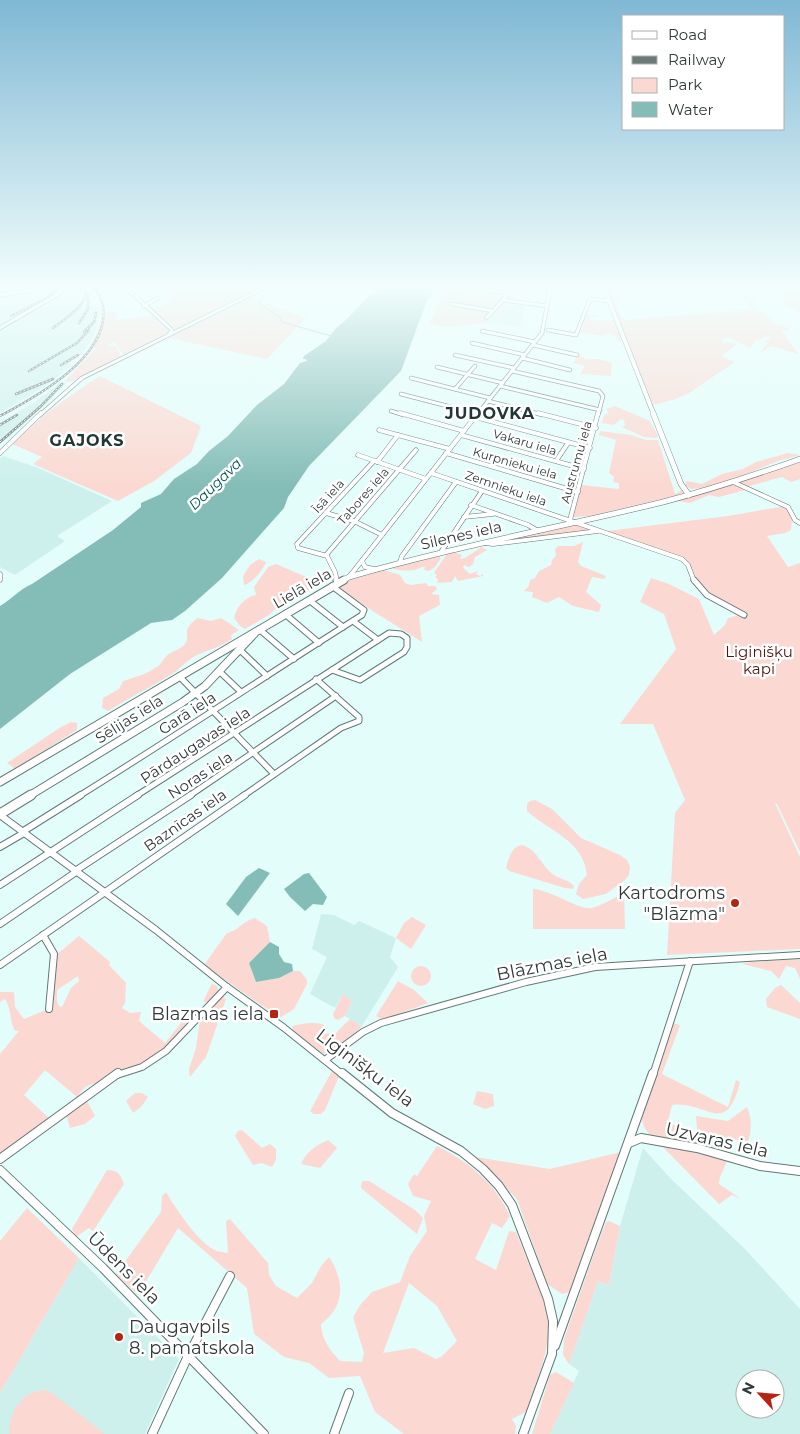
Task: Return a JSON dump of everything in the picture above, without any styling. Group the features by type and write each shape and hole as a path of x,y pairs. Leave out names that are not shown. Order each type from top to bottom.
{"main road":[{"path":"629,352 681,484 689,495"},
{"name":"Silenes iela","path":"350,577 441,552 689,495 800,459"},
{"name":"Lielā iela","path":"0,782 350,577"},
{"name":"Sēlijas iela","path":"0,815 195,693 259,629"}],"street":[{"path":"0,453 78,380 134,352"},
{"path":"505,352 570,370"},
{"name":"Lielā iela","path":"350,577 528,352"},
{"path":"565,352 577,355"},
{"path":"455,355 513,370"},
{"path":"455,389 475,366"},
{"path":"437,367 600,410"},
{"name":"Austrumu iela","path":"513,370 599,392 603,396 578,492 575,521"},
{"path":"411,378 596,428"},
{"path":"401,394 590,448"},
{"name":"Vakaru iela","path":"391,411 584,469"},
{"name":"Kurpnieku iela","path":"379,430 578,492"},
{"name":"Īsā iela","path":"326,555 297,546 398,435"},
{"path":"556,462 568,443"},
{"name":"Tabores iela","path":"326,555 416,450"},
{"path":"358,456 426,479"},
{"name":"Zemnieku iela","path":"431,473 682,559 689,566 698,587 707,595 744,616"},
{"path":"400,562 402,556 456,482"},
{"path":"733,482 788,507 795,520 800,523"},
{"path":"441,552 482,491"},
{"path":"471,505 528,525 538,531"},
{"path":"326,513 354,522 382,535"},
{"path":"463,518 466,521 471,517 495,514"},
{"path":"484,543 493,544 601,531"},
{"path":"326,555 334,567 335,585"},
{"path":"362,561 365,567 374,569"},
{"name":"Garā iela","path":"0,847 214,712 241,692 353,621 364,612 335,585"},
{"path":"309,600 343,627"},
{"path":"285,614 319,643"},
{"path":"353,621 378,640"},
{"path":"259,629 294,659"},
{"name":"Pārdaugavas iela","path":"0,885 236,733 316,679 389,633 395,632 404,636 408,642 404,652 360,680 331,670"},
{"path":"239,649 267,676"},
{"path":"219,671 241,692"},
{"path":"179,676 274,774"},
{"path":"316,679 336,696"},
{"name":"Noras iela","path":"0,924 255,753 336,696"},
{"name":"Baznīcas iela","path":"0,965 341,728 359,721 359,717 336,696"},
{"name":"Liginišķu iela","path":"0,815 156,930 227,987 284,1027 392,1113 461,1151 483,1169 499,1186 512,1205 548,1299 553,1321 552,1354 523,1434"},
{"path":"43,935 54,954 49,1009"},
{"name":"Blāzmas iela","path":"325,1060 363,1032 381,1023 526,982 595,967 800,955"},
{"path":"552,1354 629,1143 690,961"},
{"path":"0,1159 120,1073 141,1067 174,1045 201,1013 227,987"},
{"name":"Uzvaras iela","path":"629,1143 641,1138 697,1148 760,1166 800,1171"},
{"name":"Ūdens iela","path":"0,1170 103,1268 264,1434"},
{"path":"152,1434 188,1356 230,1276"},
{"path":"334,1434 349,1393"}],"shaded area":[{"path":"0,352 83,352 69,363 72,365 47,385 0,413"},
{"path":"61,382 66,383 47,403 0,444 0,422 32,404"},
{"path":"3,456 36,467 112,501 57,536 65,541 15,575 0,567 0,458"},
{"path":"321,914 334,915 354,925 359,921 396,938 390,957 398,967 362,1026 345,1016 352,1001 343,994 335,1008 310,994 327,957 312,949"},
{"path":"643,1148 670,1178 745,1249 800,1309 800,1434 550,1434 579,1371 569,1364 598,1281 609,1285 620,1226"},
{"path":"79,1258 179,1359 145,1434 0,1434 0,1393"}],"green space":[{"path":"92,352 119,352 121,356 74,381 64,382"},
{"path":"234,352 274,352 267,359"},
{"path":"631,352 726,352 721,356 735,362 689,393 673,400 653,405"},
{"path":"579,354 585,359 600,359 612,363 611,376 580,374 585,366 573,363"},
{"path":"100,376 201,426 191,453 154,481 118,501 33,464 42,457 12,444 54,408"},
{"path":"615,406 650,421 658,436 656,438 644,437 622,427 625,425 624,420 621,419 614,425 602,423 604,415 609,413 606,409"},
{"path":"600,431 631,435 646,440 658,440 675,494 682,490 683,494 590,516 573,517 581,485 619,489 619,483 613,482 614,477 609,473 616,440 599,435"},
{"path":"788,453 800,455 712,486 691,489 685,485 687,481 702,484 722,474 743,469 756,462"},
{"path":"800,462 800,479 791,482 782,477 746,487 737,483"},
{"path":"734,484 745,490 719,497 709,495 690,503 678,501"},
{"name":"Liginišķu kapi","path":"785,506 792,518 791,530 767,536 788,567 800,563 800,852 775,803 800,857 800,949 667,955 675,813 685,800 653,724 620,724 676,649 664,614 640,602 651,578 669,584 699,599 714,635 725,625 728,618 740,615 704,591 686,559 607,531 728,516"},
{"path":"576,524 597,530 494,543"},
{"path":"583,542 578,562 581,566 606,576 604,579 592,577 586,592 601,605 599,612 573,606 559,597 547,603 532,597 533,592 524,591 529,586 530,580 535,578 539,571 551,565 552,560 556,556 555,549 558,546 574,546"},
{"path":"482,547 487,550 475,557 473,564 469,567 464,565 463,568 470,574 478,571 476,574 480,576 483,574 483,576 458,581 455,576 452,582 437,583 438,579 435,577 437,575 434,573 447,554 453,552 462,555 460,559 465,558"},
{"path":"439,556 441,558 435,567 429,571 424,570 425,567 415,570 390,568"},
{"path":"259,559 266,562 265,565 254,579 244,585 243,576 250,565"},
{"path":"276,564 320,583 318,586 286,600 269,615 245,629 234,618 237,610 245,600 256,595 254,587 268,567"},
{"path":"384,570 400,575 405,583 411,585 426,583 428,586 435,586 437,589 431,594 439,595 440,605 419,616 422,642 338,589 337,586 348,581"},
{"path":"198,618 211,621 221,618 239,630 231,635 232,639 228,642 194,657 172,674 108,711 102,708 103,698 119,689 123,681 154,669 167,655 184,646 187,641 187,629"},
{"path":"71,722 77,723 77,730 15,769 7,763 61,727"},
{"path":"535,800 552,809 581,838 627,860 630,867 629,875 625,880 606,894 583,899 576,894 579,884 587,875 584,863 572,845 527,811 527,804"},
{"path":"522,845 531,850 553,874 572,884 574,886 573,889 509,871 506,868 511,854 515,848"},
{"path":"533,889 549,893 587,908 600,905 624,893 625,929 533,929"},
{"path":"412,917 426,925 411,949 396,938 404,923"},
{"path":"255,918 267,926 270,942 249,963 256,982 279,978 293,971 300,971 307,980 307,984 294,1009 281,1017 204,965 227,933"},
{"path":"79,936 110,962 109,965 126,983 125,1003 122,1008 130,1013 141,1012 139,1021 165,1043 193,1008 199,1013 176,1040 156,1055 137,1065 122,1069 98,1087 93,1084 85,1087 77,1097 45,1070 24,1095 49,1118 0,1155 0,1054 19,1031 15,1031 13,1027 9,1007 5,999 0,1002 0,992 14,992 15,1007 24,1019 43,1011 48,1011 56,955","holes":["78,976 79,981 71,988 62,1007 59,1006 57,990"]},
{"path":"800,959 800,979 795,968 786,966 779,979 771,971 742,964 750,962"},
{"path":"421,966 428,969 431,976 428,983 421,986 414,983 411,976 414,969"},
{"path":"398,981 414,990 428,1003 383,1020 376,1016"},
{"path":"212,983 217,986 218,993 226,999 206,1057 190,1077 189,1069 196,1048 200,1020 211,1002 203,1002"},
{"path":"781,985 800,1003 800,1019 767,1007 766,999 775,988"},
{"path":"343,994 352,1001 345,1016 338,1020 334,1018 333,1014"},
{"path":"350,1019 362,1026 340,1047 324,1054 293,1031 292,1026 317,1023 324,1025 322,1034 336,1033"},
{"path":"673,1023 680,1025 662,1074 728,1107 736,1080 740,1082 728,1109 721,1113 684,1105 672,1105 668,1121 714,1146 708,1147 652,1137 645,1129 641,1118"},
{"path":"332,1071 339,1076 325,1110 321,1114 314,1114 310,1111"},
{"path":"477,1091 493,1094 494,1106 485,1109 473,1104"},
{"path":"135,1093 142,1093 148,1097 141,1107 133,1113 126,1101"},
{"path":"87,1101 95,1116 85,1124 70,1128 66,1114"},
{"path":"747,1107 751,1125 748,1142 709,1134 697,1129 696,1116 728,1121"},
{"path":"242,1130 262,1148 270,1144 276,1149 276,1160 272,1167 262,1163 253,1165 235,1136 238,1131"},
{"path":"328,1140 337,1148 320,1168 301,1164 312,1149"},
{"path":"661,1145 711,1154 727,1160 719,1184 741,1199 732,1195 719,1204"},
{"path":"437,1146 470,1166 489,1184 497,1193 510,1216 502,1228 492,1223 475,1259 496,1270 509,1231 516,1232 549,1314 546,1351 526,1412 512,1419 516,1426 515,1434 404,1434 375,1412 360,1376 329,1378 309,1363 284,1357 254,1334 247,1288 178,1228 138,1295 116,1274 161,1212 162,1196 166,1192 193,1231 216,1251 228,1253 226,1221 230,1219 268,1263 269,1275 276,1286 297,1298 312,1283 321,1266 329,1257 338,1275 340,1293 335,1310 321,1324 323,1335 329,1348 340,1361 362,1362 364,1353 353,1317 372,1292 400,1282 410,1256 427,1231 424,1216 431,1201 413,1196 408,1184 414,1174 417,1176","holes":["409,1283 437,1306 457,1341 442,1356 436,1359 414,1348 383,1353"]},
{"path":"621,1152 571,1292 562,1294 547,1284 517,1199 475,1157 550,1169"},
{"path":"107,1170 118,1173 124,1184 93,1231 89,1228 76,1237 72,1229"},
{"path":"362,1181 369,1181 415,1210 423,1218 417,1234 361,1188"},
{"path":"27,1208 79,1258 0,1393 0,1241"},
{"path":"609,1221 620,1226 609,1285 598,1281 569,1364 563,1355 564,1339 601,1234 606,1222"},
{"path":"556,1372 574,1383 550,1434 532,1434 550,1375"},
{"path":"46,1390 105,1434 9,1434 11,1417 18,1403 30,1394"}],"water":[{"name":"Daugava","path":"310,352 408,352 401,371 309,466 288,497 284,508 222,578 172,620 151,623 70,674 0,729 0,606 113,530 141,507 141,503 161,494 174,479 197,464 209,451 228,436 257,405 284,384 300,363 307,361 303,359"},
{"path":"259,868 270,873 238,916 226,904 246,877"},
{"path":"309,873 327,897 323,905 313,904 305,911 284,889 304,874"},
{"path":"270,942 279,947 279,954 284,962 292,964 293,971 279,978 256,982 249,963"}],"railway":[{"path":"29,371 62,352"},
{"path":"0,416 51,386 68,373 88,352"},
{"path":"61,365 78,355"},
{"path":"16,394 53,379"},
{"path":"0,442 40,407 62,384"},
{"path":"0,425 17,415"}],"place":[{"name":"Kartodroms \"Blāzma\"","path":"735,903"},
{"name":"Blazmas iela","path":"274,1014"},
{"name":"Daugavpils 8. pamatskola","path":"119,1337"}],"district":[{"name":"JUDOVKA","path":"490,413"},
{"name":"GAJOKS","path":"87,440"}]}
